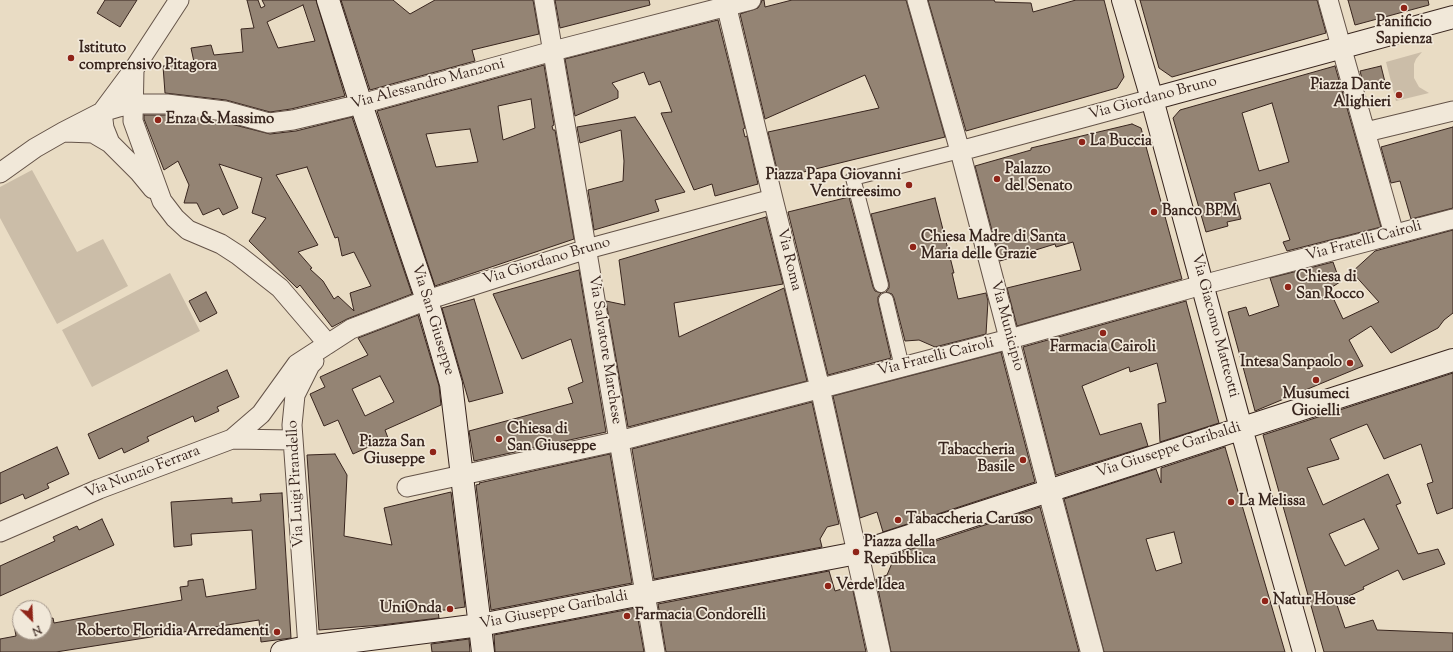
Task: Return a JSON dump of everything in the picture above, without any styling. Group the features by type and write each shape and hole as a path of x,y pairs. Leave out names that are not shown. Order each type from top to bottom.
{"main road":[{"name":"Via San Giuseppe","path":"328,0 360,104 427,300 451,384 483,652"},
{"name":"Via Giacomo Matteotti","path":"1123,0 1152,99 1241,428 1304,652"},
{"name":"Via Giordano Bruno","path":"1152,99 1453,17"},
{"name":"Via Giuseppe Garibaldi","path":"282,652 308,647 480,625 858,553 1453,360"},
{"name":"Via Municipio","path":"1049,490 1092,652"},
{"path":"858,553 879,652"}],"street":[{"path":"0,173 35,148 102,112 134,68 179,0"},
{"name":"Via Salvatore Marchese","path":"544,0 655,652"},
{"name":"Via Alessandro Manzoni","path":"102,112 134,104 167,104 225,111 269,123 293,120 360,104 726,3 751,0"},
{"name":"Via Municipio","path":"917,0 960,151 1049,490"},
{"path":"1328,0 1394,234"},
{"name":"Via Roma","path":"726,3 820,388 858,553"},
{"path":"134,68 133,121 162,201"},
{"name":"Via Giordano Bruno","path":"881,285 853,178 960,151 1152,99"},
{"path":"1368,141 1453,111"},
{"path":"102,112 104,128 110,143"},
{"path":"63,132 93,133 110,143 139,172 175,218 188,230 221,244 233,251 280,288 328,344"},
{"path":"0,158 4,159 35,148"},
{"name":"Via Giordano Bruno","path":"232,439 261,414 297,364 351,329 427,300 587,249 773,199"},
{"name":"Via Fratelli Cairoli","path":"407,487 619,441 1010,339 1202,285 1453,219"},
{"path":"886,300 902,367"},
{"name":"Via Luigi Pirandello","path":"308,647 292,425 295,395 310,365 328,344"},
{"name":"Via Nunzio Ferrara","path":"0,532 99,489 232,439 292,440"}],"shaded area":[{"path":"1422,52 1414,64 1414,78 1419,87 1429,93 1396,101 1386,62"},
{"path":"32,170 77,252 103,239 128,286 57,324 0,218 0,187"},
{"path":"170,273 200,331 92,387 62,330"}],"building":[{"path":"105,0 137,0 120,27 97,13"},
{"path":"247,0 258,0 261,8 265,6 262,0 316,0 345,96 291,109 270,112 226,100 165,93 163,66 194,62 191,48 211,45 214,55 243,52 241,29 254,28","holes":["303,5 315,41 278,48 267,22"]},
{"path":"341,0 393,0 410,14 435,0 533,0 539,34 472,50 475,61 370,90"},
{"path":"555,0 649,0 650,5 560,28"},
{"path":"762,0 764,0 765,7 792,0 906,0 945,137 779,178 768,132 879,108 865,75 765,119 740,14 758,8"},
{"path":"928,0 994,0 995,2 1031,3 1033,12 1076,0 1104,0 1124,77 1117,88 966,131"},
{"path":"1140,0 1317,0 1326,33 1172,77 1159,68"},
{"path":"1348,0 1428,0 1429,5 1355,25"},
{"path":"718,20 745,128 743,129 745,137 747,136 758,184 715,196 712,184 694,190 661,113 672,112 660,81 649,85 644,72 612,83 618,91 618,98 575,116 565,59"},
{"path":"544,65 554,125 552,126 553,130 555,130 574,239 435,286 377,111","holes":["531,99 535,128 503,140 498,106","470,129 478,162 436,167 426,134"]},
{"path":"1335,66 1381,227 1287,251 1283,242 1290,240 1270,183 1234,193 1241,219 1227,222 1228,226 1206,232 1173,118 1180,110","holes":["1272,103 1289,162 1259,171 1242,113"]},
{"path":"1381,66 1385,82 1364,87 1360,71"},
{"path":"144,115 166,115 223,122 270,134 296,131 352,117 412,294 347,319 332,327 300,285 297,288 249,241 266,218 252,213 262,178 219,164 238,208 223,215 219,208 203,215 197,203 184,203 189,185 178,161 164,170 144,119","holes":["307,167 335,238 338,237 342,256 354,252 371,286 350,293 354,311 338,296 334,299 323,281 310,269 312,268 298,252 318,245 276,175"]},
{"path":"635,117 685,192 655,200 659,211 594,230 588,190 623,181 624,161 621,130 580,143 577,127"},
{"path":"1132,124 1141,128 1182,279 1017,326 1007,288 1081,270 1073,242 1056,247 1055,244 1000,261 975,166 1031,150 1031,148"},
{"path":"1453,127 1453,208 1411,219 1400,181 1391,183 1381,147"},
{"path":"849,197 873,287 875,291 881,293 878,297 878,302 891,358 828,375 788,212"},
{"name":"Chiesa Madre di Santa Maria delle Grazie","path":"935,198 954,273 952,273 958,299 986,293 988,301 986,334 935,347 919,340 905,341 894,298 892,294 886,292 889,288 889,283 871,214"},
{"path":"766,217 783,284 674,303 679,337 784,288 807,381 628,427 606,301 625,305 619,260"},
{"path":"1453,230 1453,313 1444,320 1438,328 1391,353 1371,326 1349,340 1363,366 1255,411 1228,312 1246,307 1249,316 1279,306 1270,278 1333,262 1340,282 1329,289 1343,319 1379,302 1352,272 1375,251"},
{"path":"579,270 606,432 474,461 469,431 573,403 568,388 583,382 571,339 522,359 493,294"},
{"path":"206,292 217,313 200,322 189,301"},
{"path":"474,299 503,393 469,402 442,308"},
{"path":"1186,301 1219,423 1160,442 1158,404 1166,402 1157,363 1130,372 1129,367 1082,386 1100,435 1141,423 1148,446 1056,475 1023,347"},
{"path":"418,315 439,386 441,405 385,430 388,438 353,454 338,420 324,426 310,394 325,387 320,377 368,355 358,338","holes":["380,376 394,402 365,416 352,389"]},
{"path":"1001,352 1035,482 883,532 877,512 860,518 833,396"},
{"path":"227,370 239,397 217,407 219,411 195,422 193,416 147,437 149,441 124,453 122,448 99,459 88,434"},
{"path":"1453,373 1453,508 1437,514 1427,484 1433,482 1421,444 1384,459 1367,424 1330,439 1339,459 1307,468 1323,505 1388,474 1401,503 1396,505 1418,554 1438,549 1445,564 1403,580 1398,570 1363,587 1364,589 1336,602 1345,628 1373,620 1377,630 1453,633 1453,652 1324,652 1263,435","holes":["1364,519 1379,549 1345,566 1329,534"]},
{"path":"812,402 839,524 827,527 820,539 822,547 654,579 632,449"},
{"path":"57,447 69,474 47,484 49,488 25,499 23,494 0,504 0,473"},
{"path":"1225,447 1285,652 1104,652 1064,499 1156,469 1161,483 1161,468","holes":["1174,532 1182,563 1156,571 1146,539"]},
{"path":"335,454 347,475 344,536 392,545 384,508 451,492 465,607 438,611 439,618 319,630 307,455"},
{"path":"610,454 632,583 491,610 476,485 480,484 479,483"},
{"path":"282,493 291,638 261,642 259,620 56,652 0,652 0,639 12,637 12,640 52,640 52,618 54,623 182,600 180,587 188,586 188,581 203,579 206,597 256,589 252,530 191,534 192,545 174,547 171,502 232,498 232,503 261,501 260,494"},
{"path":"1040,507 1079,652 891,652 876,579 887,575 892,563 890,556"},
{"path":"102,519 114,545 0,596 0,566 55,541 53,537 77,526 79,530"},
{"path":"829,571 835,591 852,586 866,652 666,652 658,604"},
{"path":"636,608 644,652 495,652 494,635"},
{"path":"469,639 470,652 432,652 431,644"}],"place":[{"name":"Panificio Sapienza","path":"1404,8"},
{"name":"Istituto comprensivo Pitagora","path":"71,58"},
{"name":"Piazza Dante Alighieri","path":"1399,95"},
{"name":"Enza & Massimo","path":"158,120"},
{"name":"La Buccia","path":"1082,142"},
{"name":"Palazzo del Senato","path":"997,179"},
{"name":"Piazza Papa Giovanni Ventitreesimo","path":"909,185"},
{"name":"Banco BPM","path":"1154,212"},
{"name":"Chiesa Madre di Santa Maria delle Grazie","path":"913,247"},
{"name":"Chiesa di San Rocco","path":"1288,287"},
{"name":"Farmacia Cairoli","path":"1103,333"},
{"name":"Intesa Sanpaolo","path":"1350,363"},
{"name":"Musumeci Gioielli","path":"1316,380"},
{"name":"Chiesa di San Giuseppe","path":"499,439"},
{"name":"Piazza San Giuseppe","path":"433,452"},
{"name":"Tabaccheria Basile","path":"1023,460"},
{"name":"La Melissa","path":"1231,502"},
{"name":"Tabaccheria Caruso","path":"898,520"},
{"name":"Piazza della Repubblica","path":"856,552"},
{"name":"Verde Idea","path":"828,586"},
{"name":"Natur House","path":"1265,601"},
{"name":"UniOnda","path":"450,609"},
{"name":"Farmacia Condorelli","path":"627,616"},
{"name":"Roberto Floridia Arredamenti","path":"277,632"}]}
